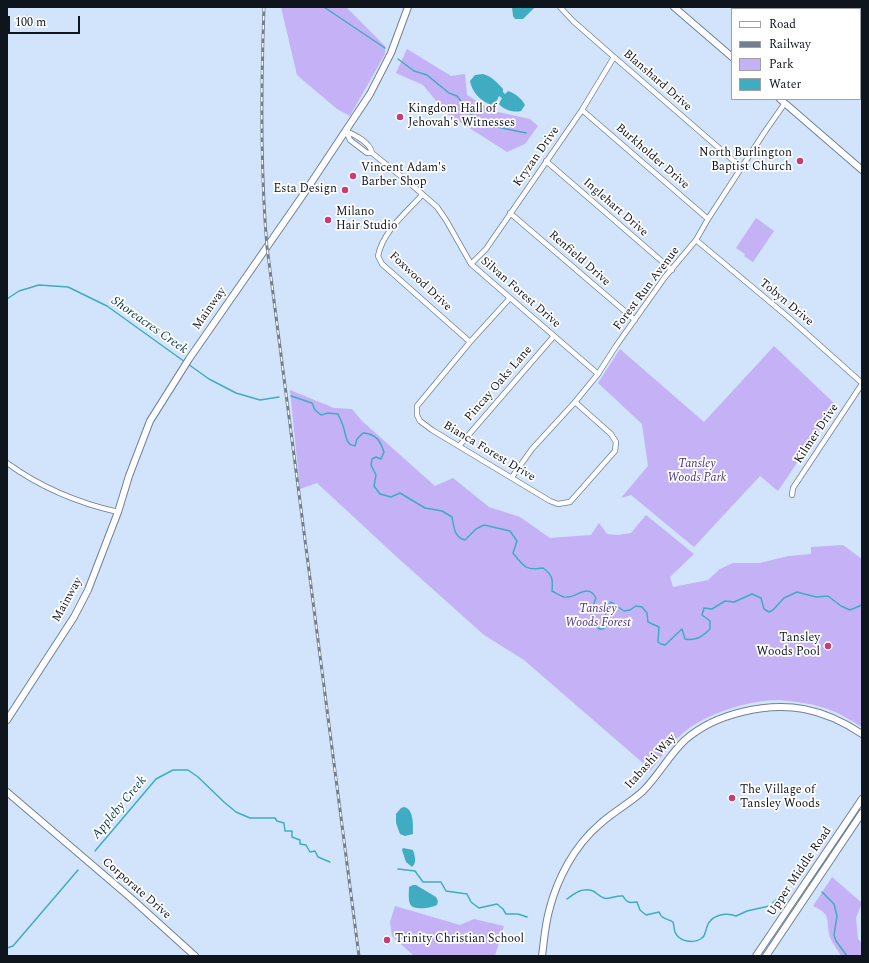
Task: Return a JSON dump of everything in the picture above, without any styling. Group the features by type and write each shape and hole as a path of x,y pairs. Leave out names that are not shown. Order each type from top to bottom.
{"street":[{"name":"Mainway","path":"7,720 74,617 88,590 118,512 129,476 150,421 188,358 303,195 380,78 392,53 408,7"},
{"name":"Blanshard Drive","path":"560,7 573,21 742,168"},
{"path":"674,7 731,56"},
{"name":"Kryzan Drive","path":"471,264 486,249 582,110 614,57"},
{"path":"785,100 862,170"},
{"name":"Forest Run Avenue","path":"512,477 532,449 575,402 598,374 635,320 696,240 785,100"},
{"name":"Burkholder Drive","path":"582,110 708,219"},
{"name":"Silvan Forest Drive","path":"346,131 350,140 367,153 372,153 413,186 436,207 444,217 471,264 598,374"},
{"name":"Inglehart Drive","path":"546,161 672,270"},
{"name":"Foxwood Drive","path":"422,195 389,232 380,247 378,256 382,264 470,342"},
{"name":"Renfield Drive","path":"510,213 635,320"},
{"name":"Tobyn Drive","path":"696,240 862,383"},
{"name":"Bianca Forest Drive","path":"510,298 470,342 418,406 417,415 420,421 432,430 550,501 558,504 570,502 615,451 616,442 611,434 575,402"},
{"name":"Pincay Oaks Lane","path":"459,446 554,336"},
{"name":"Kilmer Drive","path":"792,495 793,488 862,383"},
{"path":"7,462 24,474 61,493 88,504 118,512"},
{"name":"Itabashi Way","path":"542,956 548,912 554,891 568,862 598,825 643,791 678,747 697,732 716,721 737,713 764,708 787,706 798,707 824,714 844,723 862,734"},
{"name":"Corporate Drive","path":"7,792 132,899 195,956"},
{"name":"Upper Middle Road","path":"756,956 862,799"},
{"name":"Upper Middle Road","path":"766,956 862,813"}],"green space":[{"path":"281,7 346,7 385,46 385,54 350,116 337,109 297,75"},
{"path":"407,49 451,76 465,74 467,95 493,111 530,119 538,126 525,144 507,152 435,106 437,102 423,85 396,73"},
{"path":"756,218 774,231 753,262 736,248"},
{"name":"Tansley Woods Park","path":"774,346 836,405 778,491 760,476 694,547 631,495 621,498 648,466 642,424 598,383 620,349 704,422"},
{"name":"Tansley Woods Forest","path":"290,390 334,408 352,409 362,421 435,486 453,478 489,507 520,517 550,538 591,535 599,523 607,534 618,535 631,533 646,515 694,554 670,577 673,587 708,580 720,569 733,563 760,563 788,556 811,554 811,547 843,545 862,559 862,727 832,710 811,704 779,700 756,702 719,712 688,729 673,743 651,770 524,660 484,635 317,483 300,489"},
{"path":"832,877 862,903 856,918 858,939 862,943 862,956 841,956 830,937 826,915 813,906"},
{"path":"395,906 460,925 474,919 504,926 495,956 414,956 392,936 390,922"}],"water":[{"path":"512,7 535,7 523,19 515,19 513,16"},
{"path":"483,74 489,76 497,82 505,94 508,91 520,98 525,105 521,111 512,111 504,108 499,104 502,98 499,96 496,102 492,105 484,102 473,89 470,81 475,75"},
{"path":"404,807 410,811 413,826 413,834 405,836 400,834 396,823 396,814 401,808"},
{"path":"403,848 413,850 415,861 412,867 406,862 402,850"},
{"path":"416,885 436,897 438,901 437,905 422,908 415,908 412,906 409,900 409,887"}],"waterway":[{"path":"324,7 385,48"},
{"path":"398,59 414,71 427,75 449,93 457,96 478,123 526,133"},
{"name":"Shoreacres Creek","path":"7,299 19,291 39,285 68,287 107,306 185,362"},
{"name":"Shoreacres Creek","path":"188,364 209,379 236,393 260,400 279,397"},
{"name":"Shoreacres Creek","path":"291,396 312,403 315,410 321,415 328,413 338,414 347,440 352,445 355,446 357,439 363,433 377,438 384,452 381,459 376,457 372,459 371,465 376,475 374,486 380,494 391,497 400,493 425,508 442,511 452,517 454,528 461,539 465,540 476,529 484,525 510,531 517,541 513,553 525,566 533,569 543,568 549,573 552,578 552,591 564,597 573,596 585,591 593,593 596,598 591,611 595,625 599,629 603,629 606,626 606,610 611,602 624,611 630,610 636,606 642,607 647,613 648,622 659,627 658,642 665,645 682,629 685,639 699,638 707,632 710,629 710,621 702,615 704,608 712,609 725,601 734,602 752,594 761,598 764,609 769,612 773,610 784,598 797,592 816,597 828,596 841,606 850,610 862,605"},
{"name":"Appleby Creek","path":"95,851 156,779 173,770 188,770 198,777 236,812 250,818 275,818 277,821 284,823 285,831 292,831 292,837 300,840 300,844 306,845 310,852 315,851 318,857 330,862"},
{"name":"Appleby Creek","path":"398,869 415,871 423,882 441,882 446,891 467,894 471,902 479,908 497,904 506,914 518,914 527,917"},
{"name":"Appleby Creek","path":"7,948 13,946 78,870"},
{"name":"Appleby Creek","path":"567,899 582,890 593,891 601,897 606,898 623,896 628,902 637,902 640,910 646,915 659,912 663,918 673,922 675,932 680,938 687,941 695,941 703,937 706,928 715,917 728,914 736,916 747,911 769,906 783,894 786,895"},
{"name":"Appleby Creek","path":"822,892 834,904 837,916 834,935 836,941 847,956"}],"railway":[{"path":"264,7 262,127 263,187 267,247 359,956"}],"place":[{"name":"Kingdom Hall of Jehovah's Witnesses","path":"400,117"},
{"name":"North Burlington Baptist Church","path":"800,161"},
{"name":"Vincent Adam's Barber Shop","path":"353,176"},
{"name":"Esta Design","path":"345,190"},
{"name":"Milano Hair Studio","path":"328,220"},
{"name":"Tansley Woods Pool","path":"828,646"},
{"name":"The Village of Tansley Woods","path":"732,798"},
{"name":"Trinity Christian School","path":"387,940"}]}
